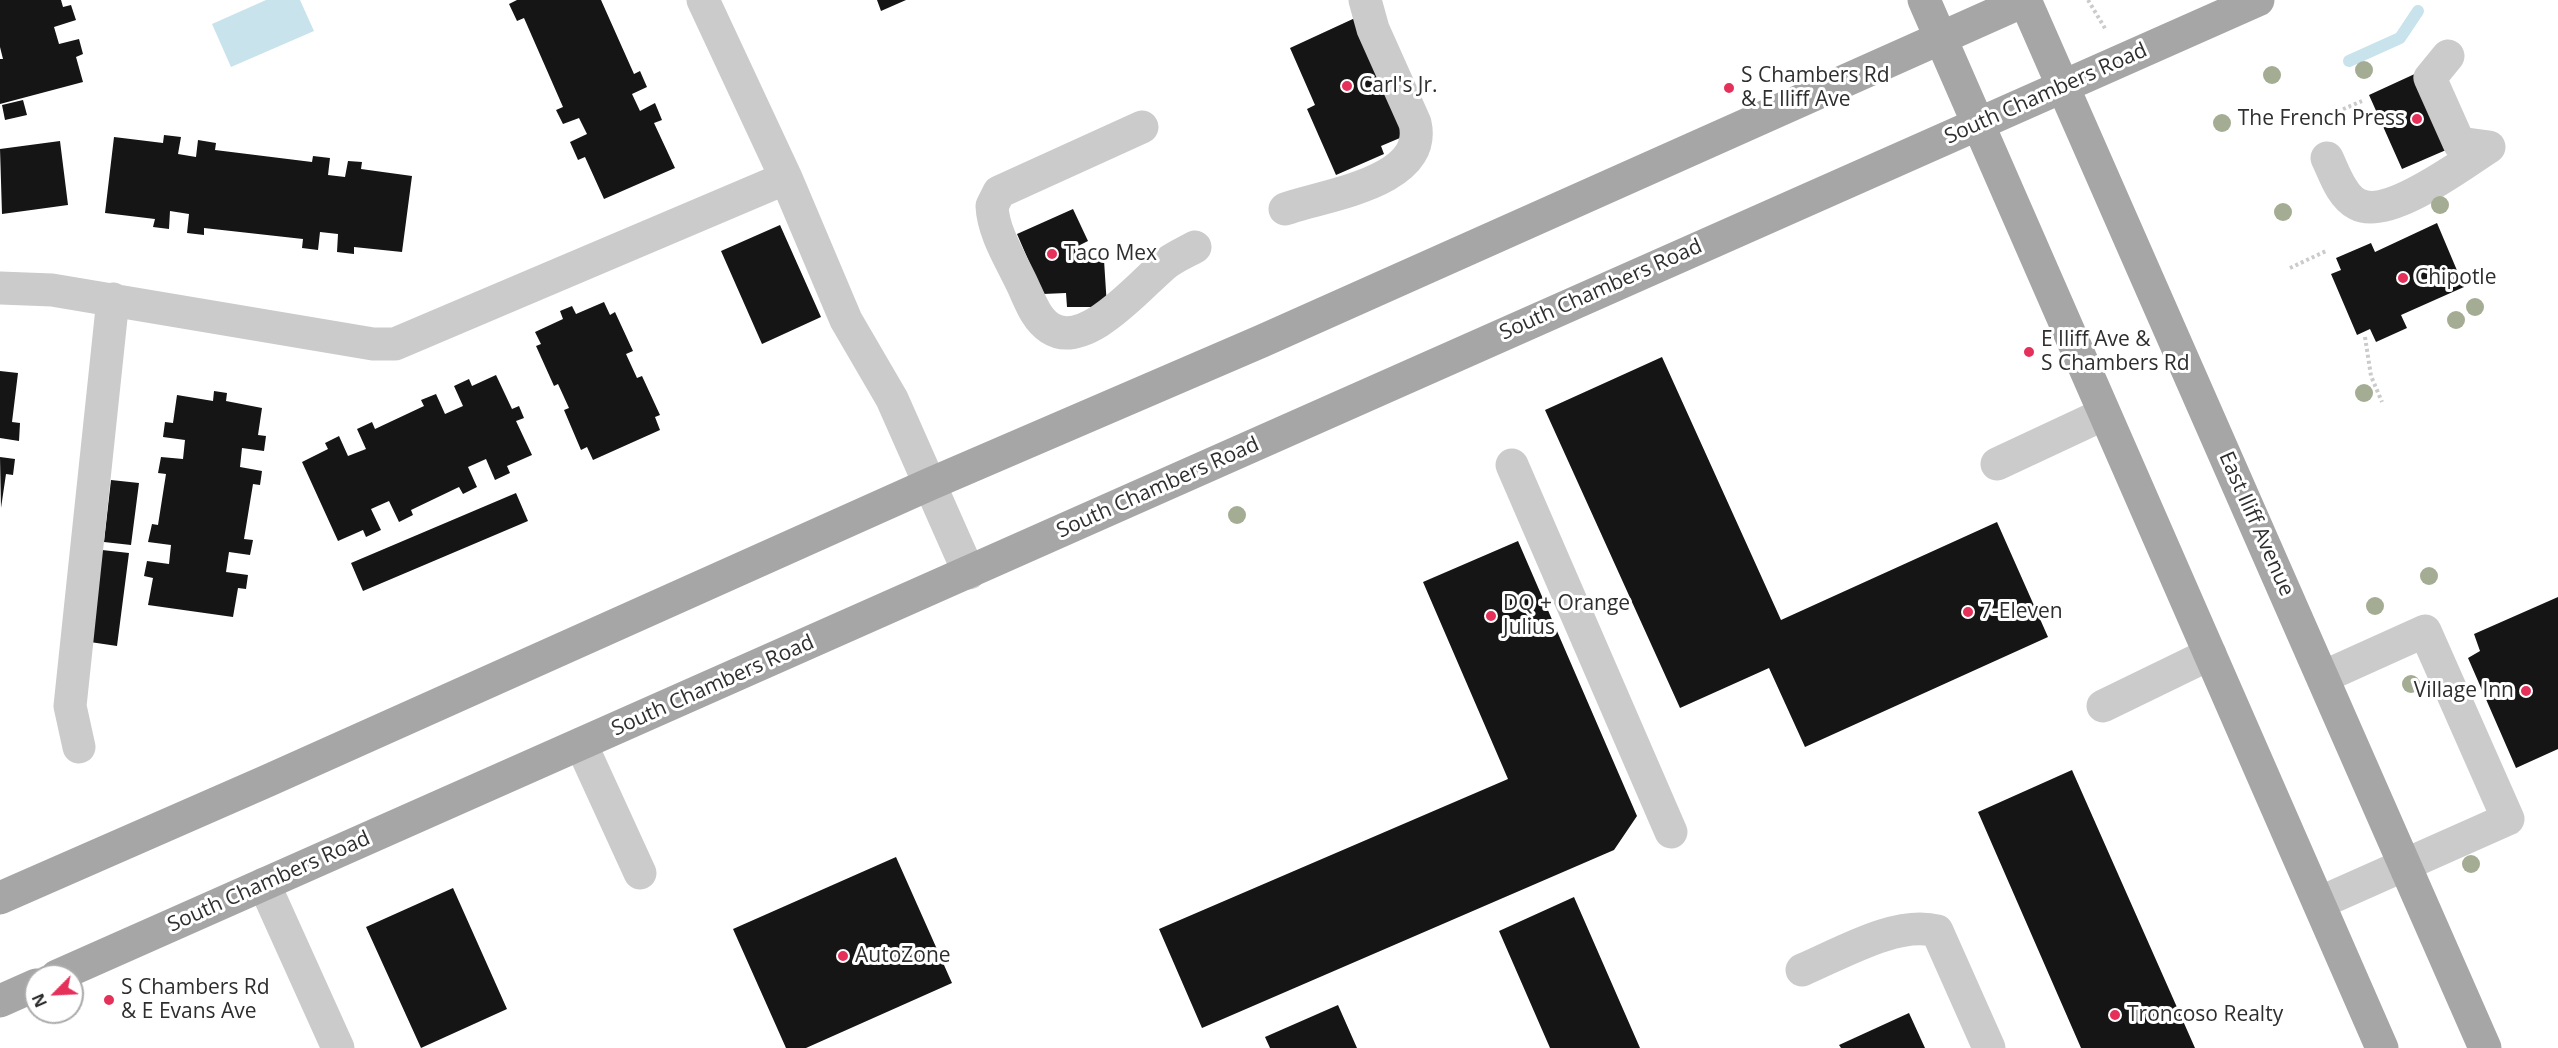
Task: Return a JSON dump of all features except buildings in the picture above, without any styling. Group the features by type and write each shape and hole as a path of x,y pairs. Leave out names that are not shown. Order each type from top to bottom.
{"main road":[{"path":"1924,0 2382,1048"},
{"path":"0,898 930,484 1262,341 2025,0"},
{"name":"East Iliff Avenue","path":"2025,0 2485,1048"},
{"name":"South Chambers Road","path":"84,964 2258,0"},
{"path":"0,1001 24,990"}],"street":[{"path":"703,0 786,178 846,320 892,399 969,573"},
{"path":"1285,209 1374,182 1399,166 1410,154 1415,143 1417,134 1414,123 1373,29 1365,0"},
{"path":"2327,158 2348,196 2356,203 2375,208 2415,192 2489,147 2459,143 2430,78 2448,56"},
{"path":"1142,128 999,192 992,206 999,232 1038,316 1050,328 1064,333 1095,324 1165,264 1194,248"},
{"path":"0,288 52,290 373,344 395,344 786,178"},
{"path":"80,747 70,706 113,299"},
{"path":"1997,464 2104,414"},
{"path":"1512,465 1671,832"},
{"path":"2319,903 2508,819 2425,632 2323,677"},
{"path":"2103,706 2210,654"},
{"path":"581,744 640,873"},
{"path":"264,884 338,1048"},
{"path":"1802,970 1895,930 1922,927 1937,932 1989,1048"}],"path":[{"path":"2332,114 2361,100"},
{"path":"2290,267 2326,251"},
{"path":"2365,337 2372,376 2382,402"}],"water":[{"path":"266,0 300,0 314,31 231,67 212,24"}],"waterway":[{"path":"2349,61 2400,38 2418,11"}],"place":[{"name":"Carl's Jr.","path":"1347,86"},
{"name":"S Chambers Rd & E Iliff Ave","path":"1729,88"},
{"name":"The French Press","path":"2417,119"},
{"name":"Taco Mex","path":"1052,254"},
{"name":"Chipotle","path":"2403,278"},
{"name":"E Iliff Ave & S Chambers Rd","path":"2029,352"},
{"name":"7-Eleven","path":"1968,612"},
{"name":"DQ + Orange Julius","path":"1491,616"},
{"name":"Village Inn","path":"2526,691"},
{"name":"AutoZone","path":"843,956"},
{"name":"S Chambers Rd & E Evans Ave","path":"109,1000"},
{"name":"Troncoso Realty","path":"2115,1015"}]}
